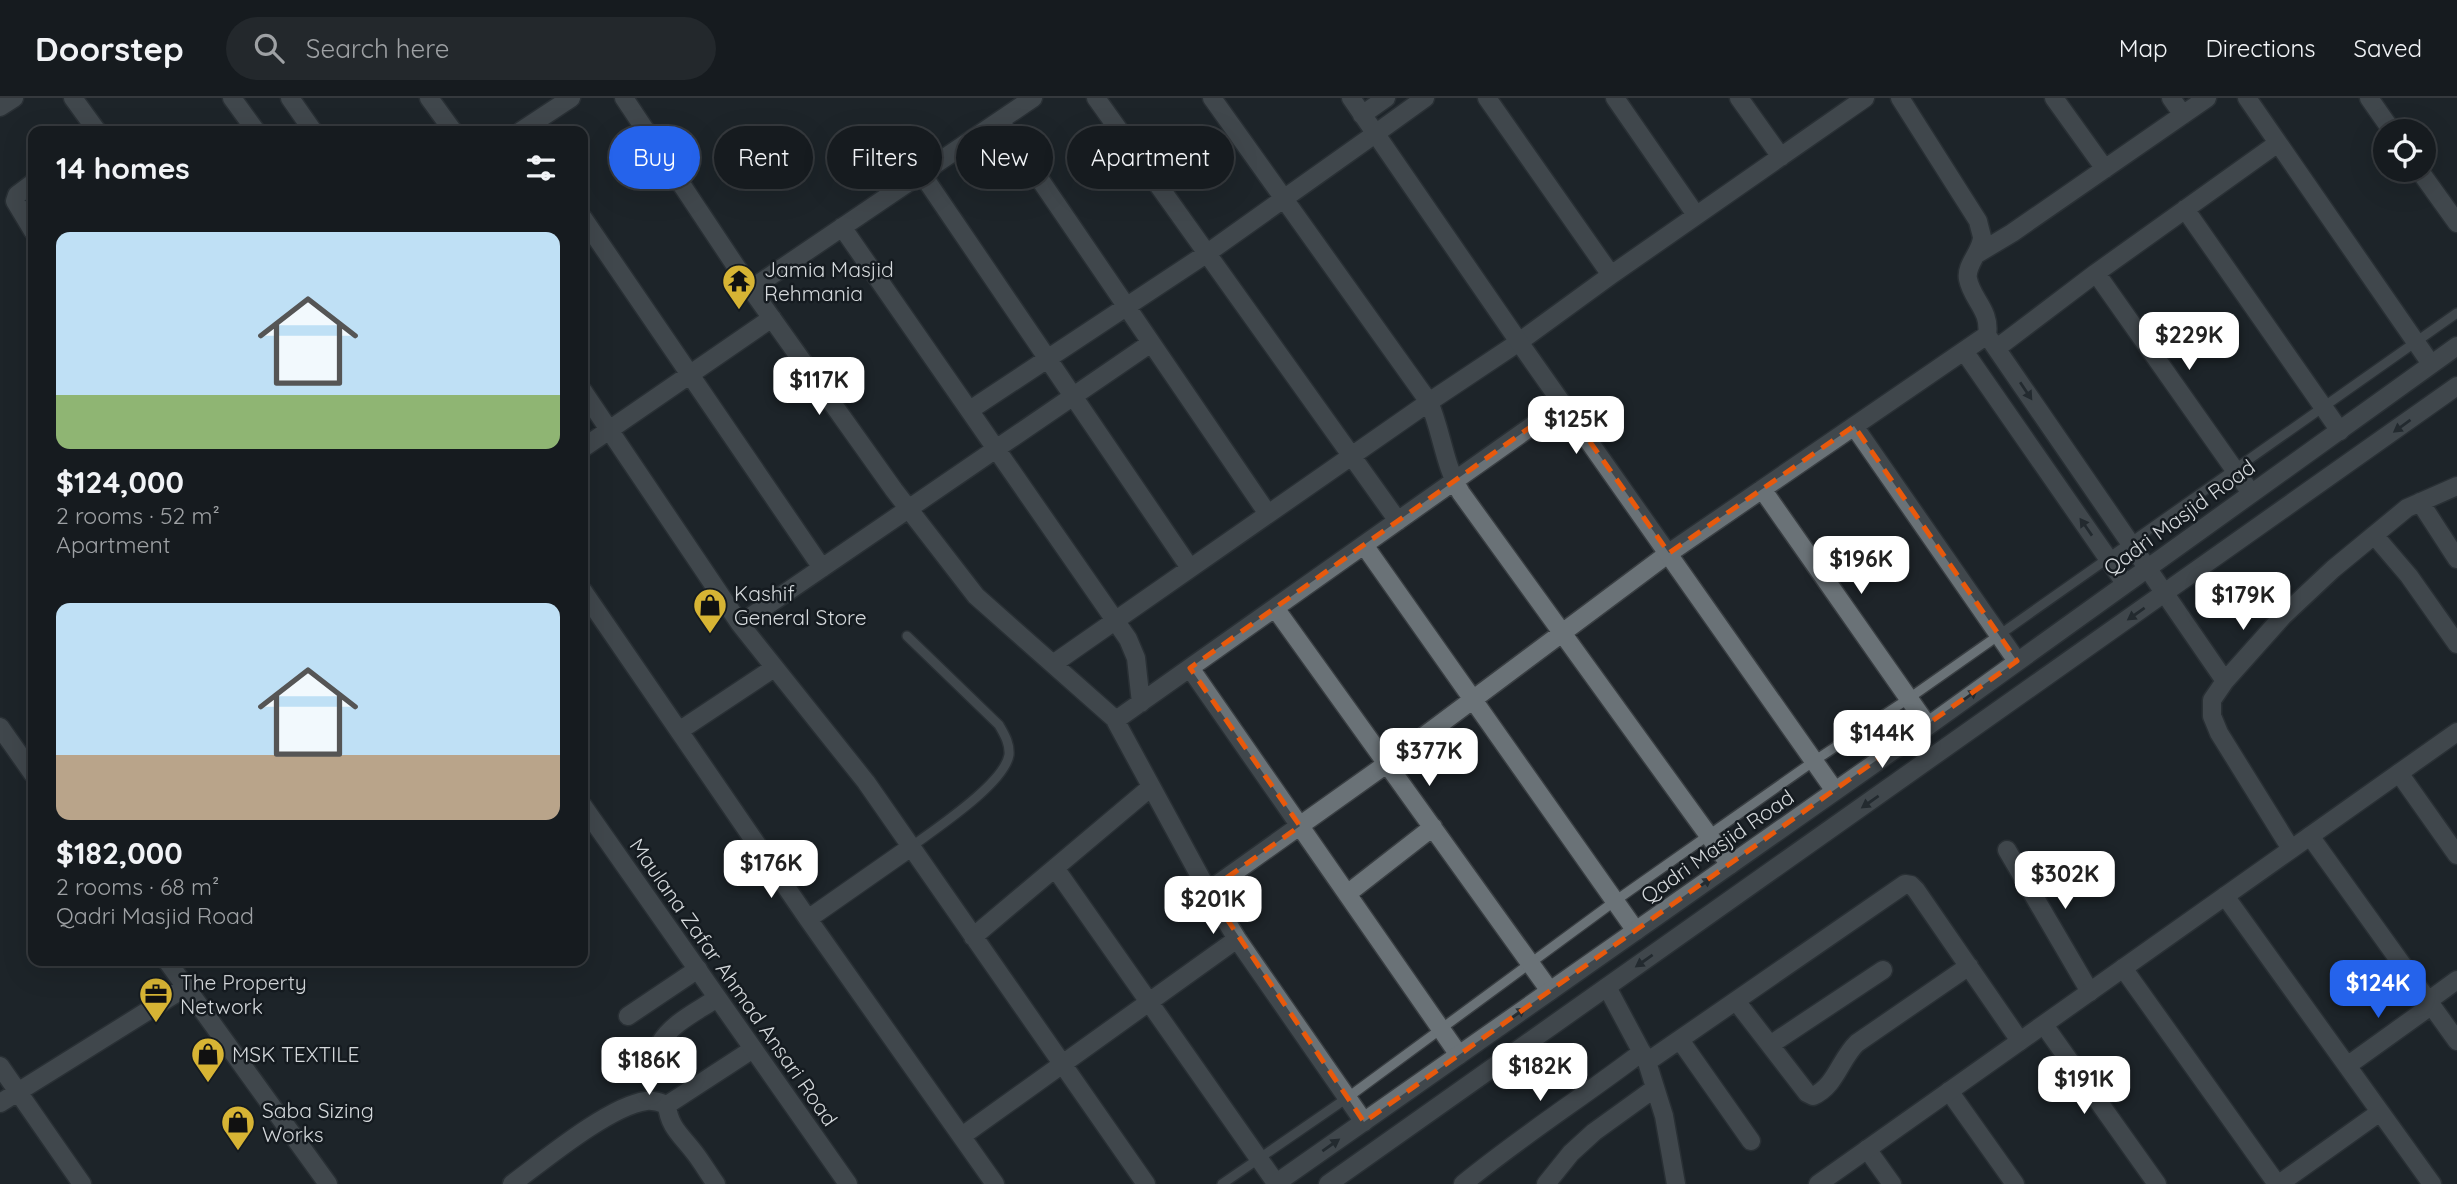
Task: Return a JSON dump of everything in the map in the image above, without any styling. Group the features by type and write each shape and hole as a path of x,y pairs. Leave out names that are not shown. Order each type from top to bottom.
{"street":[{"path":"0,107 14,98"},
{"path":"73,98 93,126"},
{"path":"232,98 252,126"},
{"path":"290,98 310,126"},
{"path":"429,98 449,126"},
{"path":"624,98 751,289 908,509 976,596 1114,718 1237,939 1364,1122"},
{"path":"1096,98 1398,521"},
{"path":"1212,98 1429,402 1454,481 1730,865"},
{"path":"1351,98 1518,342 1835,791"},
{"path":"1362,115 1387,98"},
{"path":"970,410 1206,254 1425,98"},
{"path":"1488,98 1611,275"},
{"path":"1615,98 1696,215"},
{"path":"1739,98 1781,157"},
{"path":"1053,664 1865,98"},
{"path":"1900,98 1978,221 1982,238 1968,279 1987,316 1992,342 2225,681"},
{"path":"2054,98 2105,169"},
{"path":"2171,98 2183,115"},
{"path":"1977,254 2207,98"},
{"path":"2247,98 2431,364"},
{"path":"2369,98 2384,119"},
{"path":"529,126 567,99"},
{"path":"942,160 1000,121 1022,101"},
{"path":"1000,121 1268,514"},
{"path":"1208,891 1388,763 1669,553 1964,351 1992,342 2096,273 2278,143"},
{"path":"2428,182 2457,223"},
{"path":"28,187 17,195 15,201 28,224"},
{"path":"751,289 899,189"},
{"path":"932,189 1190,568"},
{"path":"2185,209 2340,431"},
{"path":"588,225 822,568"},
{"path":"842,227 1128,639 1136,658 1140,703"},
{"path":"2096,273 2251,493"},
{"path":"588,445 772,318"},
{"path":"740,624 1151,343"},
{"name":"Qadri Masjid Road","path":"1275,1184 1928,726 2457,346"},
{"path":"1964,351 2125,583"},
{"path":"1328,1184 2457,386"},
{"path":"588,398 740,624 866,782 1146,1184"},
{"path":"1114,718 1116,720 1563,404"},
{"path":"1854,426 2017,660"},
{"path":"2291,849 2219,733 2212,716 2212,699 2283,616 2333,569 2407,508 2457,486"},
{"path":"1762,489 1928,726"},
{"path":"2420,502 2457,559"},
{"path":"2374,535 2409,576 2457,644"},
{"path":"1364,545 1636,931"},
{"path":"588,598 808,919 995,1184"},
{"path":"1275,608 1550,992"},
{"path":"679,732 774,668"},
{"path":"1190,668 1459,1055"},
{"path":"0,727 28,767"},
{"path":"1818,1184 2457,732"},
{"path":"2399,773 2457,855"},
{"path":"973,937 1151,786"},
{"name":"Maulana Zafar Ahmad Ansari Road","path":"588,813 848,1184"},
{"path":"1347,894 1433,827"},
{"path":"2310,835 2457,1041"},
{"path":"808,919 911,847"},
{"path":"2007,850 2090,992"},
{"path":"1055,868 1275,1184"},
{"path":"1463,1184 1525,1136 1645,1057 1680,1040 1905,884 1916,890 2020,1041"},
{"path":"2225,896 2432,1184"},
{"path":"962,1136 1237,939"},
{"path":"171,966 328,1184"},
{"path":"1736,1001 1807,1093 1817,1095 1836,1075 1848,1052 1857,1043 1969,967"},
{"path":"2123,968 2278,1184 2380,1112"},
{"path":"628,1016 698,969"},
{"path":"1770,1045 1883,970"},
{"path":"2347,1066 2457,980"},
{"path":"0,1103 186,987"},
{"path":"1607,987 1645,1057 1664,1115 1676,1184"},
{"path":"659,1045 663,1037 677,1025 717,998"},
{"path":"2044,1025 2157,1184"},
{"path":"1680,1040 1751,1140"},
{"path":"667,1105 753,1049"},
{"path":"0,1066 82,1184"},
{"path":"1546,1184 1571,1153 1594,1132 1655,1088"},
{"path":"1949,1091 2015,1184"},
{"path":"512,1184 577,1136 629,1105 656,1101 667,1105"},
{"path":"667,1105 668,1118 673,1129 693,1151 716,1184"},
{"path":"1867,1149 1892,1184"}],"lane":[{"path":"1222,1184 1347,1098 1615,901 1814,761 1908,699 2457,313"},
{"path":"907,636 999,725 1007,739 1009,755 1002,770 985,790 911,847"}],"highlighted area":[{"path":"1563,404 1669,553 1854,426 2017,661 1364,1122 1208,891 1300,826 1190,668"}],"place":[{"name":"Jamia Masjid Rehmania","path":"739,311"},
{"name":"Kashif General Store","path":"710,635"},
{"name":"The Property Network","path":"156,1024"},
{"name":"MSK TEXTILE","path":"208,1084"},
{"name":"Saba Sizing Works","path":"238,1152"}]}
